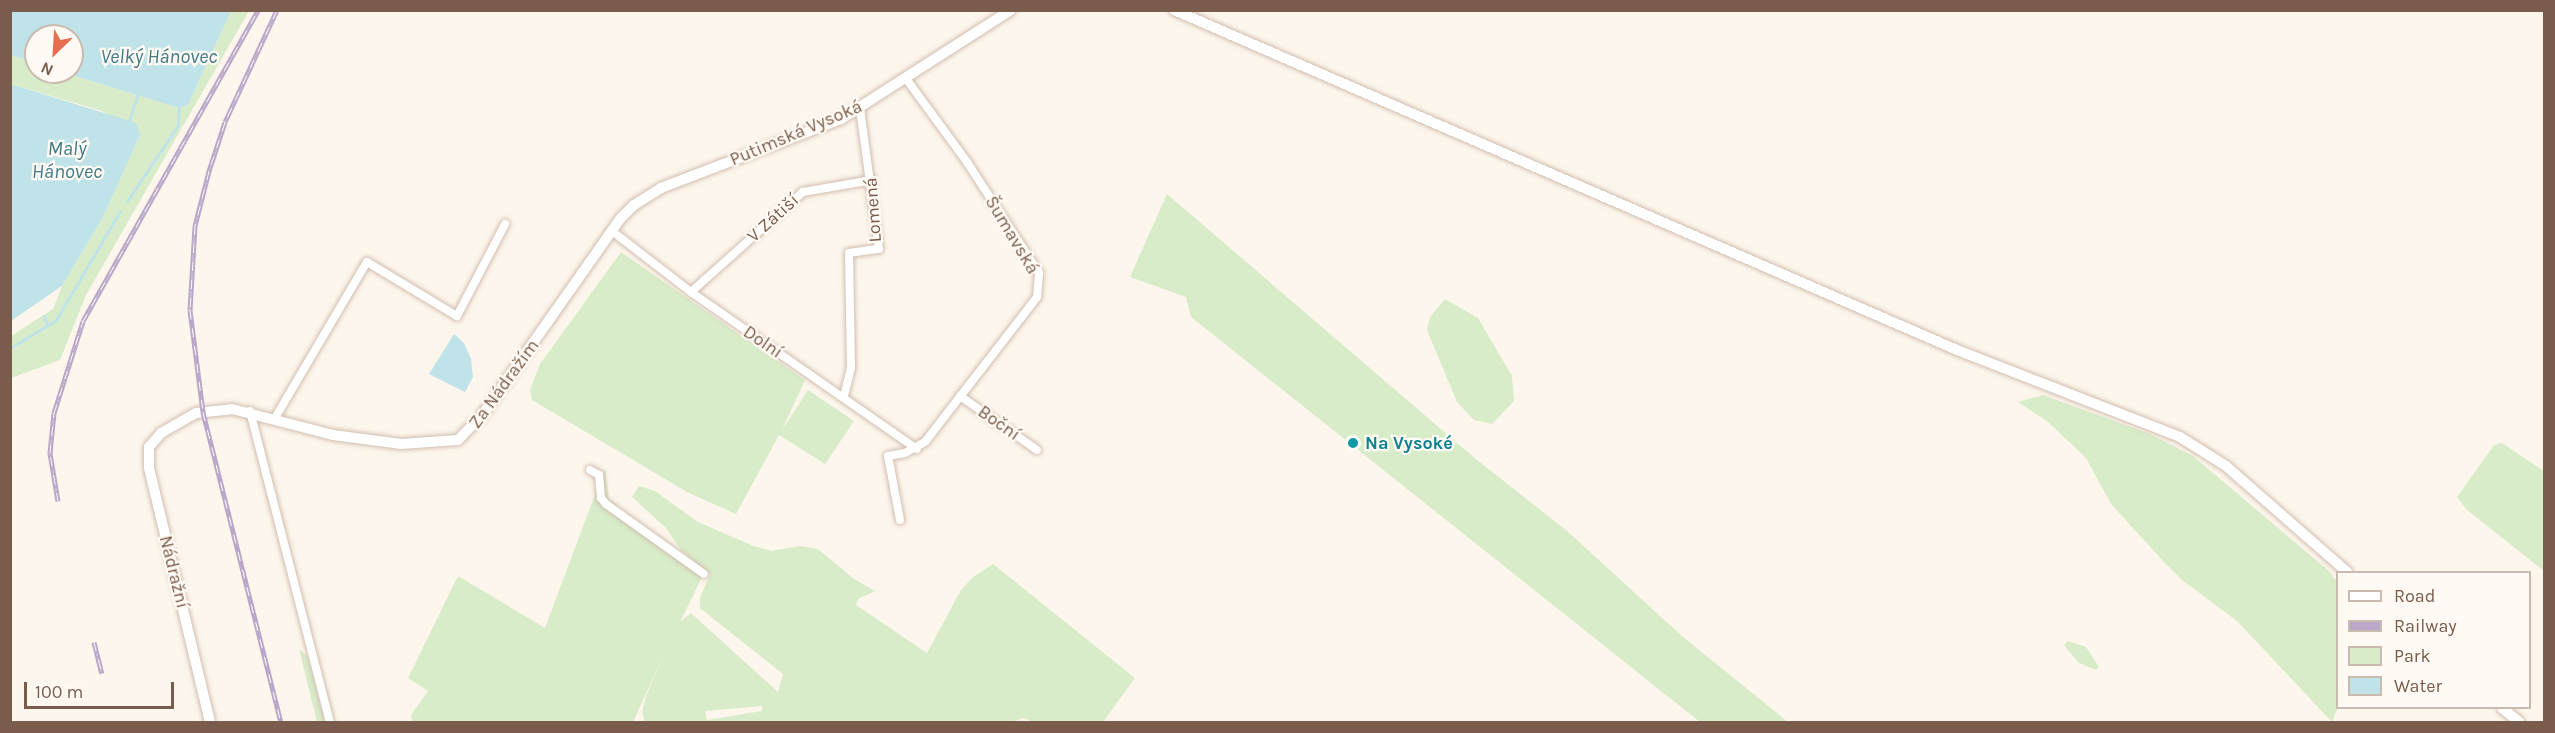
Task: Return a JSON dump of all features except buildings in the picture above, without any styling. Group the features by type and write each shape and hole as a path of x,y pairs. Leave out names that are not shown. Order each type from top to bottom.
{"main road":[{"name":"Putimská Vysoká","path":"612,231 628,210 661,188 860,108 907,80 1011,10"},
{"path":"1174,10 1946,346 2180,437 2226,466 2345,571"},
{"name":"Za Nádražím","path":"166,428 196,413 250,411 333,435 401,444 448,442 467,435 612,231"},
{"name":"Nádražní","path":"166,428 152,442 149,468 210,723"},
{"path":"2503,709 2519,723"}],"street":[{"name":"Šumavská","path":"907,80 967,162 1039,273 1037,297 917,449"},
{"name":"Lomená","path":"844,396 851,368 849,253 879,249 872,180 860,108"},
{"name":"V Zátiší","path":"691,292 803,192 872,180"},
{"path":"275,418 367,262 457,316 505,224"},
{"name":"Dolní","path":"612,231 691,292 844,396 917,449"},
{"name":"Boční","path":"960,396 1037,450"},
{"path":"250,411 330,723"},
{"path":"900,520 888,456 917,449"},
{"path":"590,470 601,479 601,498 606,504 704,574"}],"green space":[{"path":"231,11 249,11 86,295 60,360 11,378 11,336 53,309 62,286 103,217 140,135 102,111 11,84 11,55 24,59 24,84 84,84 84,79 179,108 188,105"},
{"path":"1167,194 1477,460 1566,530 1683,637 1788,722 1700,722 1191,317 1186,297 1130,277"},
{"path":"621,252 805,380 782,430 808,390 854,421 825,464 779,435 736,514 687,492 532,400 530,390 540,364"},
{"path":"1445,299 1478,318 1512,376 1514,401 1492,424 1474,420 1457,402 1427,330 1430,317"},
{"path":"2043,395 2150,434 2193,456 2329,571 2336,580 2337,709 2332,722 2237,621 2182,580 2164,562 2111,504 2086,458 2047,421 2018,402"},
{"path":"2502,443 2544,471 2544,571 2466,509 2457,497 2494,445"},
{"path":"605,468 609,499 703,575 680,622 691,613 778,692 783,674 700,608 700,598 710,574 681,550 666,528 632,497 639,486 655,491 698,522 751,545 771,551 800,546 818,549 854,579 875,591 858,599 856,605 927,653 961,590 973,577 993,564 1135,678 1103,722 1035,722 1023,718 1012,722 645,722 642,712 646,696 665,652 633,722 412,722 411,715 428,691 408,678 458,576 545,628","holes":["762,706 762,711 707,720 705,711"]},
{"path":"2068,641 2086,647 2099,667 2096,670 2079,663 2064,645"},
{"path":"299,649 308,657 325,722 317,722"}],"water":[{"name":"Velký Hánovec","path":"11,10 231,10 188,105 179,108 84,79 84,24 24,24 24,59 11,55"},
{"name":"Malý Hánovec","path":"11,84 130,121 137,124 140,135 103,217 62,286 11,321"},
{"path":"454,334 464,343 471,359 473,377 465,392 429,374"}],"waterway":[{"path":"128,124 138,93"},
{"path":"127,201 178,125 179,105"},
{"path":"10,348 56,320 120,211"},
{"path":"43,316 48,325"}],"railway":[{"path":"58,501 50,453 54,413 83,321 258,10"},
{"path":"277,10 225,122 209,171 195,226 190,310 203,412 281,722"},
{"path":"94,642 102,673"}],"place":[{"name":"Na Vysoké","path":"1353,443"}]}
